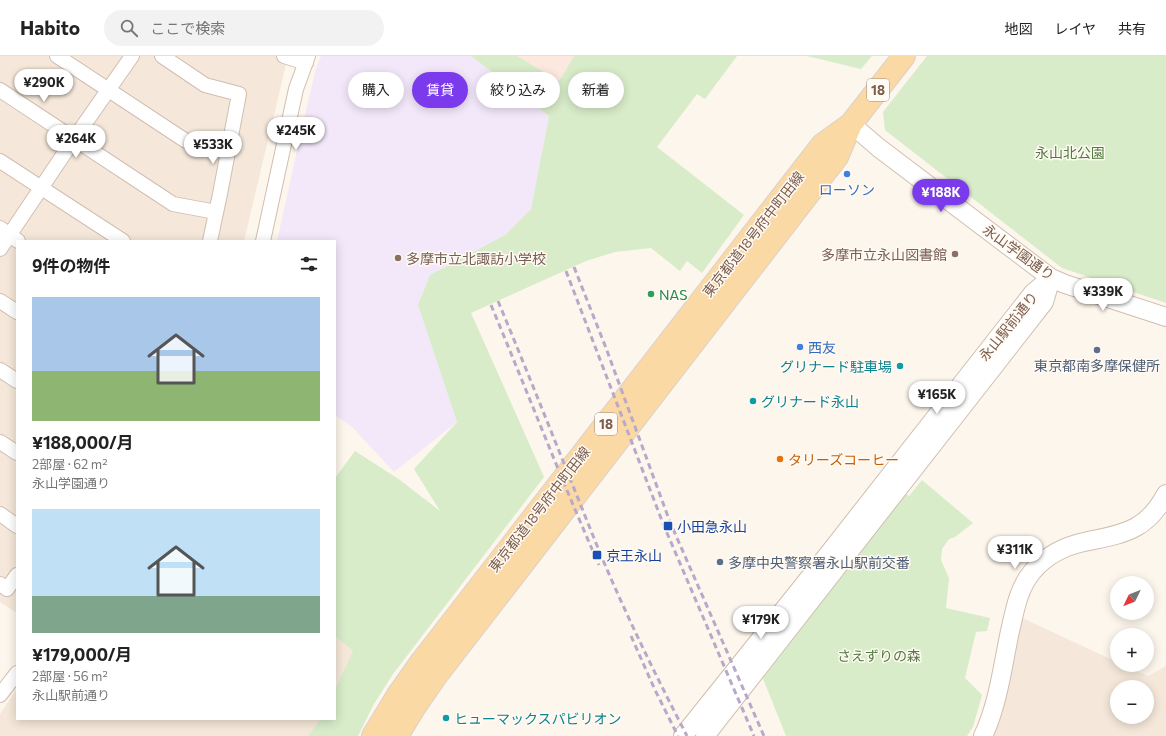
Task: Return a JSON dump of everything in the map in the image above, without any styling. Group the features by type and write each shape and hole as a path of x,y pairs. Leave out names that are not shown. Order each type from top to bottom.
{"main road":[{"name":"東京都道18号府中町田線","path":"373,736 422,661 822,145 851,124 904,56"},
{"name":"東京都道18号府中町田線","path":"397,736 440,670 838,157 851,124"}],"street":[{"path":"57,56 186,141 230,145"},
{"path":"0,249 132,56"},
{"path":"162,56 204,85 239,94 210,240"},
{"path":"263,240 296,89 307,59 284,56"},
{"path":"0,90 173,204 216,212"},
{"name":"永山学園通り","path":"851,124 879,148 1051,278 1166,317"},
{"path":"0,161 121,240"},
{"name":"永山駅前通り","path":"683,736 1033,293 1051,278"},
{"name":"永山駅前通り","path":"705,736 1044,302 1051,278"},
{"path":"0,301 16,311"},
{"path":"0,370 16,381"},
{"path":"0,442 16,452"},
{"path":"983,736 991,715 998,688 1018,596 1032,572 1050,556 1071,546 1117,535 1136,527 1154,512 1166,494"},
{"path":"0,514 16,525"},
{"path":"0,584 7,589 16,576"},
{"path":"0,696 16,674"}],"shaded area":[{"path":"0,56 288,56 244,240 16,240 16,612 0,602"},
{"name":"多摩市立北諏訪小学校","path":"321,56 471,56 492,72 476,72 476,108 539,108 549,116 531,209 505,235 430,275 418,305 457,422 394,472 352,427 336,416 336,240 277,240 316,69"},
{"path":"517,56 574,56 560,79 560,72 544,72"},
{"path":"1020,617 1110,659 1110,672 1139,672 1148,676 1166,666 1166,736 993,736 1006,697"},
{"path":"336,632 370,659 336,707"},
{"path":"16,690 16,720 326,720 315,736 0,736 0,714"}],"green space":[{"path":"471,56 517,56 544,72 492,72"},
{"path":"574,56 737,56 705,99 697,94 657,147 744,215 702,273 687,261 680,271 651,248 615,252 586,261 471,313 544,477 393,674 374,704 358,736 308,736 320,720 336,720 336,688 353,651 336,637 336,477 355,451 400,480 440,511 414,469 457,422 418,305 430,275 505,235 531,209 549,116 539,108 560,108 560,79"},
{"path":"807,56 872,56 861,69"},
{"name":"永山北公園","path":"927,56 1166,56 1166,303 1062,268 885,130 883,112"},
{"name":"さえずりの森","path":"922,480 973,523 955,537 949,539 942,549 941,560 949,578 946,608 990,618 987,631 976,632 965,678 982,695 973,727 967,736 786,736 762,676 903,492 909,496"}],"railway":[{"path":"574,267 606,348 670,522 764,736"},
{"path":"566,271 664,526 754,736"},
{"path":"498,301 600,553 620,599 687,736"},
{"path":"491,305 599,565"},
{"path":"631,636 655,690 678,736"}],"place":[{"name":"ローソン","path":"847,174"},
{"name":"多摩市立永山図書館","path":"955,254"},
{"name":"多摩市立北諏訪小学校","path":"398,258"},
{"name":"NAS","path":"651,294"},
{"name":"西友","path":"800,347"},
{"name":"東京都南多摩保健所","path":"1097,350"},
{"name":"グリナード駐車場","path":"900,366"},
{"name":"グリナード永山","path":"753,401"},
{"name":"タリーズコーヒー","path":"780,459"},
{"name":"小田急永山","path":"668,526"},
{"name":"京王永山","path":"597,555"},
{"name":"多摩中央警察署永山駅前交番","path":"720,562"},
{"name":"ヒューマックスパビリオン","path":"446,718"}]}
